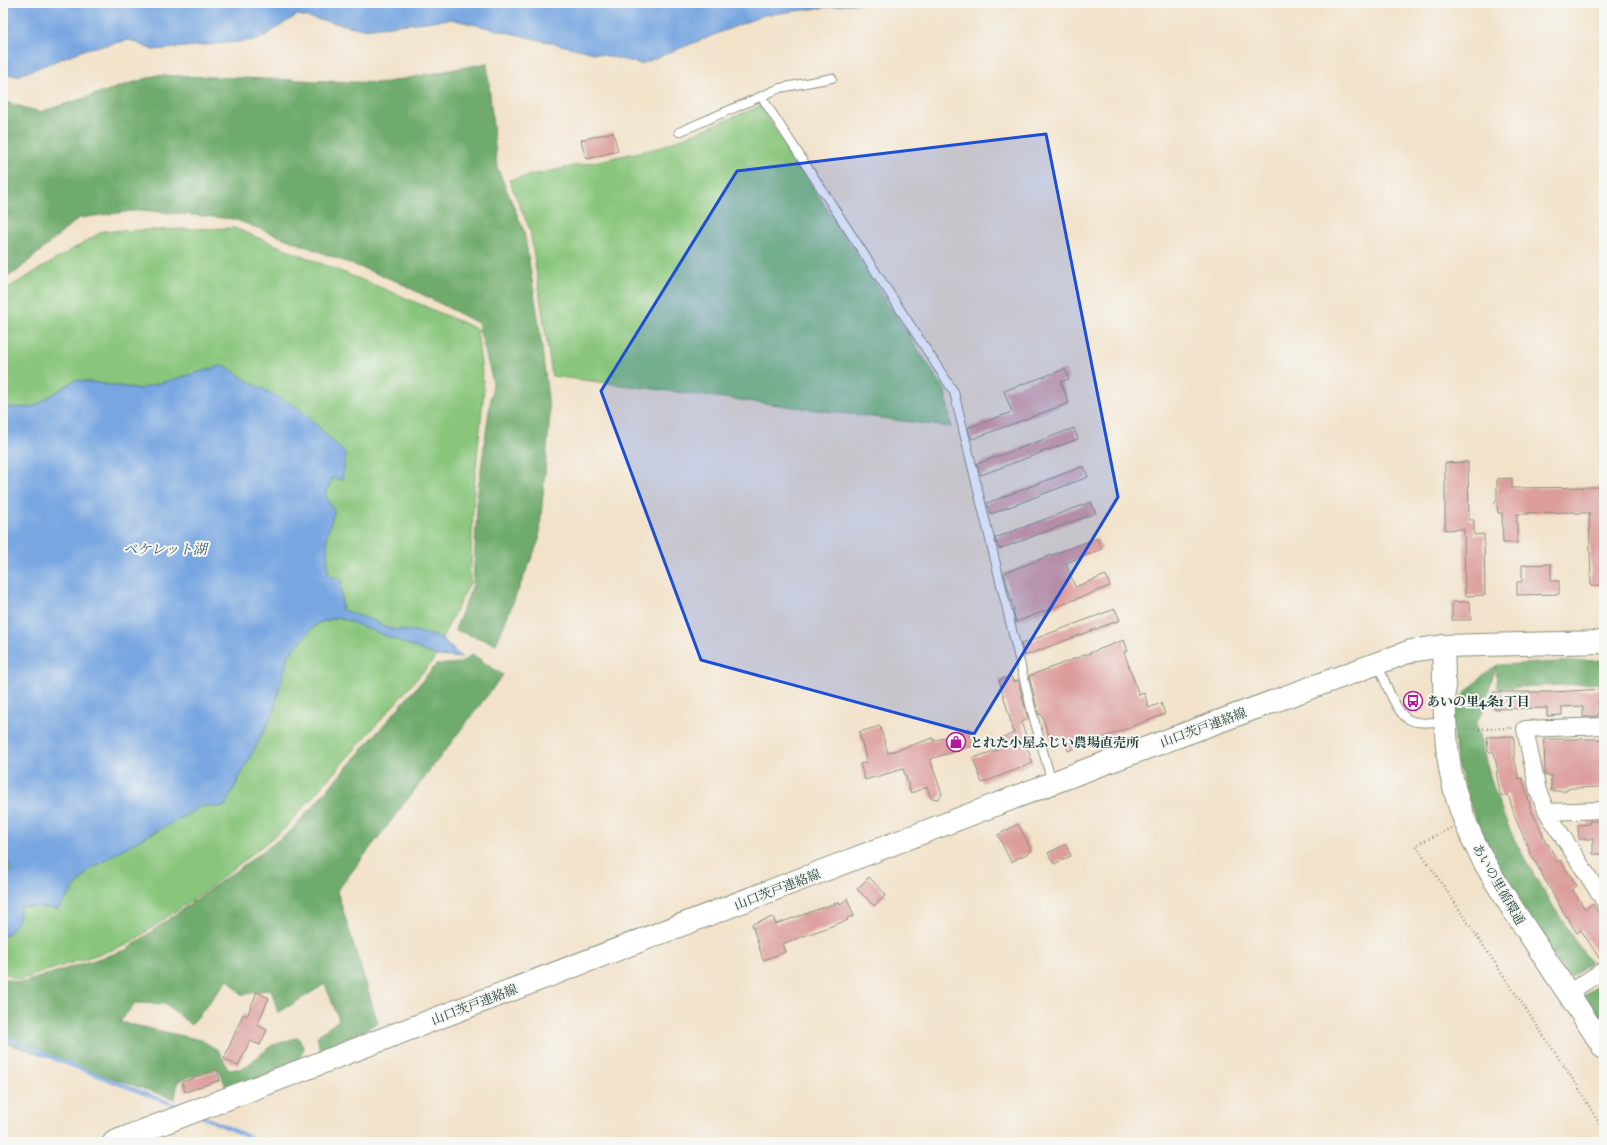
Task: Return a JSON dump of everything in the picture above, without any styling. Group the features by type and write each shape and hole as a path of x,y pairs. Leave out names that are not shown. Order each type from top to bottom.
{"street":[{"path":"1443,646 1604,642"},
{"name":"山口茨戸連絡線","path":"114,1142 1053,784 1416,649 1443,646"},
{"name":"あいの里循環通","path":"1443,646 1446,721 1451,774 1458,804 1477,849 1501,892 1604,1048"},
{"path":"1601,893 1547,812 1538,791 1524,729 1604,726"},
{"path":"1547,812 1604,810"},
{"path":"1568,993 1604,970"}],"lane":[{"path":"679,132 780,88 832,78"},
{"path":"761,96 954,392 1032,712 1053,784"},
{"path":"1378,663 1394,701 1400,711 1408,719 1418,722 1446,721"}],"path":[{"path":"1467,729 1516,728"},
{"path":"1466,822 1447,829 1416,845 1578,1087 1604,1132"}],"highlighted area":[{"path":"1046,134 1118,497 974,734 701,660 601,391 737,171"}],"green space":[{"path":"487,63 497,167 524,231 539,323 550,415 539,540 496,644 455,630 473,584 478,490 493,383 478,323 396,281 234,219 141,210 79,218 16,272 3,278 3,101 40,112 157,75 382,83"},
{"path":"760,106 945,391 951,427 552,376 530,230 509,180 658,148"},
{"path":"234,228 399,295 477,329 484,390 474,486 470,583 442,638 415,631 390,629 369,619 342,610 341,580 328,574 326,535 334,512 325,494 333,478 342,480 251,383 225,366 139,389 75,380 33,407 3,408 3,291 103,231"},
{"path":"338,617 437,656 285,828 209,888 127,945 19,980 3,972 3,936 7,935 20,906 58,909 88,871 123,849 203,806 224,807 273,714 288,656 316,624"},
{"path":"472,654 503,675 337,891 378,1023 320,1052 317,1036 339,1020 325,984 278,1013 271,989 242,995 228,979 191,1025 166,1004 135,1003 120,1022 201,1040 218,1050 229,1070 244,1068 271,1046 298,1037 304,1048 298,1062 228,1091 218,1068 178,1081 175,1099 3,1042 3,978 21,983 126,950 291,831 436,665 461,663"},
{"path":"1604,660 1604,683 1497,688 1496,666 1482,713 1476,723 1486,764 1495,791 1504,817 1518,847 1537,881 1590,963 1568,979 1511,893 1478,828 1457,764 1452,709 1458,700 1481,677 1497,665"},
{"path":"3,854 11,869 7,882 7,897 3,904"},
{"path":"1604,982 1604,1033 1581,997"}],"water":[{"path":"3,3 860,3 764,15 641,64 451,19 363,29 297,15 258,40 153,50 130,40 86,49 17,76 3,73"},
{"name":"ペケレット湖","path":"224,365 251,383 299,408 346,454 342,480 333,478 325,494 334,512 327,535 328,574 341,580 342,610 369,619 390,629 415,631 442,638 462,658 437,656 338,617 316,624 288,656 273,714 224,807 203,806 123,849 88,871 58,909 20,906 19,919 7,935 3,936 3,904 7,897 7,882 11,869 3,854 3,408 33,407 75,380 139,389"}],"building":[{"path":"613,132 618,151 586,159 581,140"},
{"path":"1065,369 1069,379 1061,382 1069,403 972,439 968,428 1012,412 1004,391"},
{"path":"1074,428 1078,439 981,475 977,464"},
{"path":"1468,462 1469,520 1474,520 1474,535 1484,534 1485,595 1465,596 1464,529 1445,530 1445,463"},
{"path":"1084,466 1088,477 991,514 987,503"},
{"path":"1512,478 1512,488 1604,487 1604,585 1591,586 1589,513 1517,514 1517,543 1503,543 1502,513 1498,513 1497,506 1494,503 1497,499 1497,479"},
{"path":"1091,502 1096,513 999,549 995,538"},
{"path":"1097,538 1102,549 1066,563 1075,587 1106,575 1110,586 1016,622 1004,573"},
{"path":"1551,564 1551,581 1559,581 1559,594 1517,595 1517,582 1522,582 1522,565"},
{"path":"1452,602 1470,602 1471,620 1452,620"},
{"path":"1115,609 1120,620 1024,656 1021,644"},
{"path":"1124,640 1128,651 1124,652 1139,695 1144,693 1149,708 1161,703 1165,714 1068,751 1063,736 1051,741 1041,714 1039,715 1029,676"},
{"path":"1011,676 1013,682 1018,680 1028,719 1021,722 1029,744 1026,745 1033,763 982,783 973,758 997,750 994,741 1014,733 999,680"},
{"path":"1604,689 1604,702 1598,702 1598,716 1583,717 1583,706 1562,707 1562,715 1547,716 1547,708 1494,709 1493,692 1553,692"},
{"path":"880,726 888,753 933,738 933,741 968,730 973,746 930,759 942,794 938,799 931,798 927,787 911,793 903,769 865,780 860,764 867,762 859,732"},
{"path":"1514,736 1514,757 1519,779 1522,778 1532,812 1546,844 1548,844 1558,862 1560,860 1577,886 1572,889 1585,909 1593,904 1604,921 1604,961 1601,961 1581,930 1577,933 1562,910 1528,849 1529,848 1516,820 1508,794 1501,797 1494,752 1488,752 1487,737"},
{"path":"1544,739 1604,739 1604,767 1600,767 1601,787 1573,788 1567,789 1567,791 1551,791 1551,775 1545,776"},
{"path":"1589,821 1604,821 1604,854 1593,854 1593,839 1579,839 1578,825 1589,824"},
{"path":"1018,824 1032,851 1011,862 998,835"},
{"path":"1066,844 1071,856 1054,864 1048,853"},
{"path":"869,877 886,895 874,906 857,889"},
{"path":"847,898 854,916 847,918 848,920 782,944 785,952 763,960 752,924 773,917 776,924 839,902 840,905"},
{"path":"257,992 269,998 257,1025 267,1030 260,1045 250,1041 238,1066 224,1059 243,1014 247,1016"},
{"path":"217,1070 220,1080 185,1092 182,1082"}],"waterway":[{"path":"3,1036 63,1062 182,1108"},
{"path":"203,1117 261,1142"}],"place":[{"name":"あいの里4条1丁目","path":"1413,701"},
{"name":"とれた小屋ふじい農場直売所","path":"956,742"}]}
